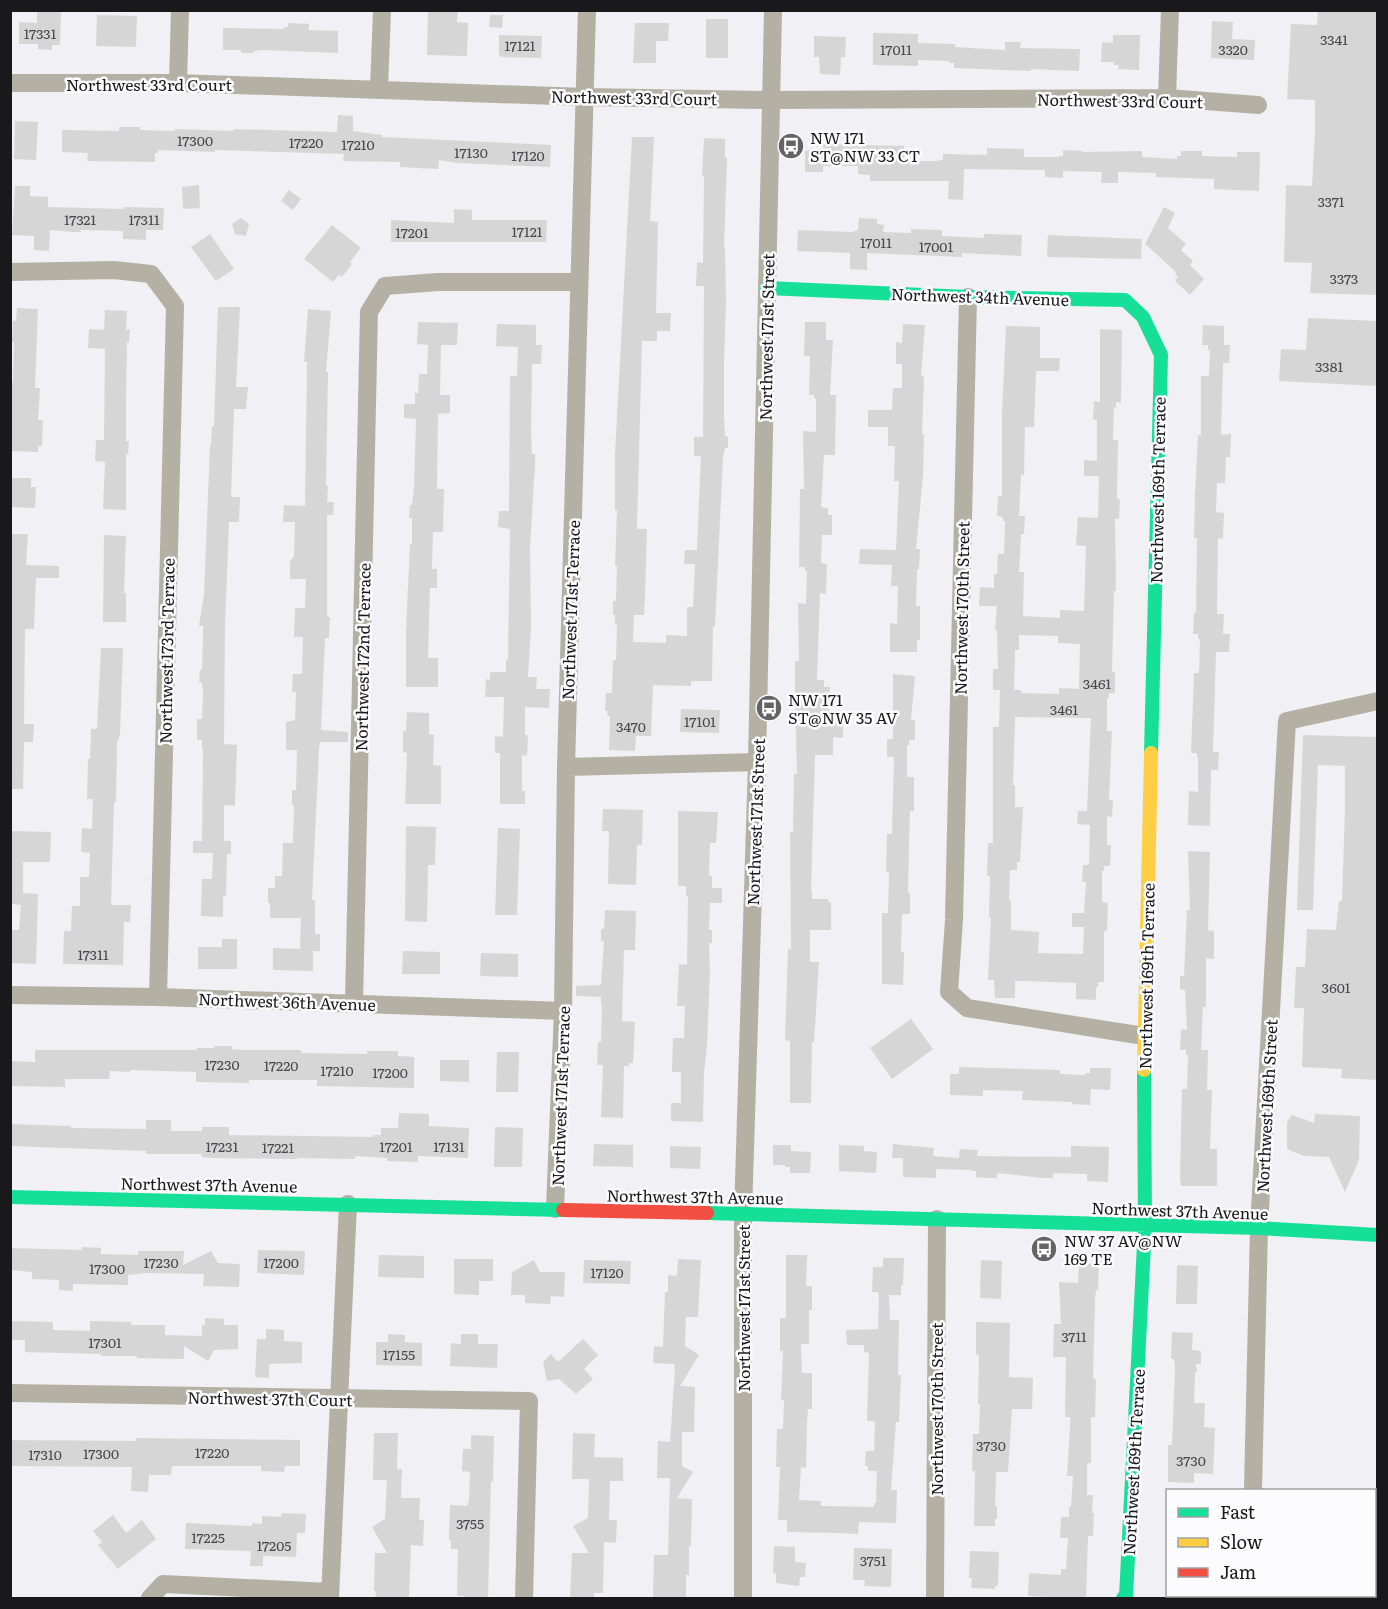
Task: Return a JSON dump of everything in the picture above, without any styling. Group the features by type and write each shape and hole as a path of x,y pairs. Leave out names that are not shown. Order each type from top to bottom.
{"street":[{"path":"178,82 180,10"},
{"path":"379,89 382,10"},
{"name":"Northwest 171st Terrace","path":"555,1209 563,1011 566,767 587,10"},
{"name":"Northwest 171st Street","path":"743,1599 743,1214 757,762 773,10"},
{"path":"1167,98 1170,10"},
{"name":"Northwest 33rd Court","path":"10,84 178,82 585,97 770,100 1167,98 1258,105"},
{"name":"Northwest 173rd Terrace","path":"10,272 114,270 151,274 175,306 158,997"},
{"name":"Northwest 172nd Terrace","path":"354,1003 369,312 385,286 438,282 578,282"},
{"name":"Northwest 34th Avenue","path":"767,288 968,297 1125,300 1143,316 1161,356"},
{"name":"Northwest 170th Street","path":"968,297 954,920 949,992 968,1008 1144,1036"},
{"name":"Northwest 169th Terrace","path":"1124,1597 1145,1225 1144,1036 1161,356"},
{"name":"Northwest 169th Street","path":"1253,1489 1259,1228 1287,721 1377,701"},
{"path":"566,767 757,762"},
{"name":"Northwest 36th Avenue","path":"10,995 158,997 563,1011"},
{"name":"Northwest 37th Avenue","path":"10,1197 937,1219 1259,1228 1377,1235"},
{"path":"150,1599 163,1584 330,1595 348,1204"},
{"name":"Northwest 170th Street","path":"935,1599 937,1219"},
{"name":"Northwest 37th Court","path":"10,1394 530,1401 525,1599"}],"building":[{"path":"37,10 61,10 60,45 52,45 52,50 38,49 38,44 19,44 19,22 37,23"},
{"path":"428,10 458,10 457,22 468,23 467,56 427,55"},
{"path":"1318,10 1377,10 1377,295 1310,293 1312,263 1284,262 1286,185 1312,186 1315,131 1315,100 1287,99 1291,24 1317,25"},
{"path":"97,15 137,16 136,47 96,46"},
{"path":"490,15 503,15 502,28 489,27"},
{"path":"706,19 728,19 728,58 706,58"},
{"path":"1212,21 1233,22 1232,39 1255,40 1254,60 1211,58"},
{"path":"288,23 309,24 309,30 338,31 338,53 263,50 241,53 241,50 223,50 223,28 284,29 288,27"},
{"path":"635,23 669,23 668,41 656,41 656,63 633,63"},
{"path":"873,33 918,34 918,43 955,44 955,47 1005,50 1005,42 1021,42 1020,48 1080,49 1079,71 954,68 954,63 949,63 949,61 918,60 918,66 873,65"},
{"path":"499,35 542,36 541,58 502,57 499,55"},
{"path":"1113,35 1140,35 1139,70 1118,69 1119,65 1114,65 1114,62 1101,62 1102,42 1113,43"},
{"path":"814,36 846,37 845,57 841,57 840,75 820,74 819,57 814,57"},
{"path":"338,115 353,116 353,131 382,135 382,137 551,145 550,167 457,163 439,160 438,169 400,167 400,162 343,161 344,154 215,150 215,152 158,150 158,153 155,153 155,162 87,161 88,153 62,152 62,130 119,131 119,127 140,127 140,130 175,131 175,129 233,131 234,129 337,132"},
{"path":"15,121 38,122 36,160 14,159"},
{"path":"632,137 654,137 650,221 658,222 656,313 671,313 670,331 657,331 657,341 642,341 637,529 647,529 645,597 644,615 634,615 633,642 666,643 666,635 687,636 687,607 693,607 695,564 684,564 685,550 697,550 701,456 694,456 694,437 703,437 704,286 696,286 697,262 703,263 704,138 725,139 725,157 727,158 724,247 726,303 724,417 728,448 725,448 723,457 712,681 691,681 691,686 653,685 651,736 636,736 635,751 609,750 610,716 607,716 608,711 605,711 606,693 612,693 613,660 616,660 617,625 615,625 615,615 613,615 613,601 616,601 617,566 615,566 617,510 615,510 615,454"},
{"path":"823,144 904,146 904,161 939,161 943,160 943,154 987,155 987,148 1024,149 1024,157 1058,157 1063,156 1063,150 1142,151 1142,157 1177,159 1177,156 1181,156 1181,151 1202,151 1202,156 1237,157 1237,152 1260,152 1259,191 1214,189 1214,179 1156,177 1156,173 1118,172 1118,183 1101,183 1102,172 1063,171 1063,178 1045,177 1045,170 964,169 963,200 948,199 949,181 870,181 870,175 858,174 858,166 823,166 823,172 805,172 805,151 823,150"},
{"path":"199,185 200,208 183,209 182,187"},
{"path":"15,186 30,186 30,196 48,197 48,207 164,208 163,230 146,230 146,240 123,239 123,231 50,230 49,251 34,250 34,236 12,235"},
{"path":"289,190 301,199 293,210 281,201"},
{"path":"1164,207 1175,213 1168,228 1186,244 1181,250 1193,261 1190,265 1204,279 1190,295 1175,281 1178,277 1176,272 1145,244"},
{"path":"454,209 472,210 472,220 547,220 546,242 391,242 391,220 454,223"},
{"path":"241,218 249,224 246,236 235,234 232,224"},
{"path":"859,218 877,219 877,224 884,225 883,232 911,233 911,229 942,230 942,236 984,238 984,234 1022,235 1021,256 962,253 962,257 867,253 867,270 850,269 850,253 797,251 798,230 852,232 858,230"},
{"path":"332,225 361,248 342,277 339,275 333,282 304,259"},
{"path":"210,234 234,269 216,281 191,247"},
{"path":"1048,235 1142,239 1141,259 1047,257"},
{"path":"218,307 240,307 236,387 248,387 246,409 234,409 231,497 240,497 239,522 229,522 224,744 237,745 235,806 224,805 224,841 231,841 231,854 227,854 223,917 201,916 202,879 212,879 213,853 193,853 193,841 202,841 203,750 202,740 197,740 197,719 202,719 203,691 202,683 199,682 200,670 202,670 203,626 199,626 204,594 210,445 212,426 214,426"},
{"path":"17,308 38,309 35,388 40,388 38,420 43,420 42,446 38,446 38,452 10,451 12,394 10,394 10,381 13,381 13,321 16,321"},
{"path":"308,309 331,311 326,372 328,372 326,485 328,486 327,502 334,502 333,515 327,515 327,617 330,617 329,638 325,638 321,730 348,732 348,742 320,742 312,900 315,900 315,934 320,934 320,951 313,951 313,971 273,970 273,948 300,949 301,918 270,918 270,903 268,903 268,888 275,888 275,876 282,876 283,843 293,843 292,790 296,790 297,750 286,750 286,722 295,720 296,692 292,692 293,674 302,674 303,637 294,637 295,608 305,608 306,579 290,579 290,562 294,556 295,522 283,522 284,505 305,506 307,362 304,362"},
{"path":"105,310 127,311 126,330 130,329 129,342 127,342 126,441 129,441 128,454 126,454 126,510 103,509 105,462 95,461 96,440 104,440 105,349 88,348 89,329 104,330"},
{"path":"1308,318 1377,321 1377,386 1279,381 1281,349 1306,350"},
{"path":"418,322 458,323 457,345 441,345 440,395 450,395 450,413 438,414 437,489 444,489 443,532 433,532 432,569 437,569 437,588 430,588 428,658 438,658 438,687 406,687 406,630 410,544 412,544 412,518 409,518 414,488 416,419 404,418 404,404 415,404 419,374 427,374 428,345 417,344"},
{"path":"805,322 826,322 826,340 833,340 830,395 836,395 835,455 824,455 821,507 828,508 828,515 832,515 832,535 822,535 821,563 827,564 826,594 820,593 817,680 824,680 824,687 830,687 829,717 834,717 834,723 843,724 843,738 833,737 833,755 815,755 811,891 812,899 828,899 828,902 831,902 831,930 810,930 810,962 819,962 814,1042 812,1042 811,1103 790,1103 790,1041 785,1040 788,949 791,949 790,832 793,832 794,774 797,774 795,661 799,661 798,603 806,604 807,571 805,567 799,567 800,489 804,489 803,431 816,432 816,399 814,395 809,395 810,356 804,356"},
{"path":"497,324 536,325 536,345 542,345 541,364 532,364 531,432 535,464 530,547 531,627 528,677 537,677 536,689 550,689 549,708 525,707 525,735 528,735 527,756 522,755 522,791 525,791 525,804 500,804 500,753 495,753 495,736 503,737 504,697 485,697 486,679 490,680 490,672 506,672 506,659 508,660 510,529 498,527 499,511 509,511 510,376 517,376 518,347 496,346"},
{"path":"903,324 925,325 921,376 924,377 923,476 916,549 920,549 916,606 920,606 920,640 917,640 917,652 890,652 890,623 897,624 898,586 891,586 892,565 859,564 860,549 896,550 899,481 894,481 895,446 888,446 888,427 868,427 868,410 892,410 893,388 902,388 902,364 896,364 896,342 902,343"},
{"path":"1203,325 1224,326 1224,345 1230,345 1229,363 1223,363 1221,435 1231,434 1230,457 1226,457 1225,483 1217,483 1216,512 1224,513 1223,539 1218,538 1217,614 1224,614 1223,634 1230,634 1229,652 1216,652 1213,752 1219,752 1218,770 1211,770 1210,826 1188,825 1189,791 1198,792 1198,757 1197,753 1191,753 1194,673 1199,673 1200,639 1198,639 1198,634 1193,634 1194,613 1196,613 1195,494 1198,435 1201,435 1201,376 1209,376 1210,350 1208,350 1208,345 1202,345"},
{"path":"1006,326 1040,327 1040,358 1060,358 1059,371 1036,371 1034,427 1025,427 1024,475 1021,475 1019,516 1025,516 1024,534 1021,534 1019,572 1024,572 1023,616 1060,618 1060,610 1084,611 1086,546 1076,545 1078,517 1098,518 1099,476 1084,476 1084,460 1097,461 1097,420 1093,419 1094,401 1100,402 1100,329 1122,330 1121,403 1116,402 1116,408 1114,407 1113,440 1118,440 1117,499 1120,499 1119,519 1115,519 1116,591 1114,591 1112,672 1115,672 1115,693 1109,693 1109,698 1107,698 1107,731 1112,731 1109,800 1113,800 1112,817 1107,816 1107,845 1111,845 1110,866 1104,866 1104,871 1102,871 1102,902 1108,903 1107,931 1104,931 1104,982 1098,982 1096,1000 1076,999 1076,983 1026,981 1015,981 1015,998 995,998 994,980 988,980 991,917 989,918 990,876 987,876 988,843 993,843 993,727 999,727 1000,690 993,690 993,669 998,669 997,630 995,630 997,606 979,606 980,587 994,588 998,554 1004,554 1005,521 1003,517 997,516 998,496 1002,496 1002,413","holes":["1019,635 1058,636 1058,643 1080,644 1079,689 1059,688 1059,694 1021,693 1021,690 1014,690 1015,650 1019,650","1015,717 1091,718 1087,811 1078,811 1077,824 1090,825 1089,865 1083,865 1082,882 1086,882 1084,913 1072,913 1072,927 1084,927 1083,954 1038,953 1039,932 1011,930 1010,870 1017,870 1017,862 1020,862 1023,807 1015,807 1015,785 1013,785"]},
{"path":"10,478 31,478 31,487 36,487 35,508 10,507"},
{"path":"10,534 28,534 26,565 59,566 59,578 36,578 34,629 25,629 24,724 34,724 33,742 24,742 23,789 10,789"},
{"path":"104,535 126,536 124,593 126,593 126,622 103,622"},
{"path":"101,648 123,648 120,735 117,743 116,802 114,802 111,905 131,905 130,922 124,922 123,965 63,964 64,931 71,931 72,906 80,906 80,877 89,877 90,853 81,852 82,828 92,829 93,799 87,799 88,759 90,759 91,729 97,729"},
{"path":"893,674 915,676 911,720 915,720 915,740 909,740 909,745 907,745 907,777 914,777 914,811 910,811 908,893 910,893 910,914 902,914 903,985 882,984 882,913 888,913 887,834 892,834 894,757 887,757 887,739 893,739"},
{"path":"681,709 720,710 719,733 680,732"},
{"path":"407,712 429,713 429,734 434,735 433,765 441,766 441,804 405,804 407,753 403,752 403,731 406,731"},
{"path":"1303,735 1377,737 1377,1080 1341,1078 1342,1069 1302,1067 1304,1008 1294,1008 1296,967 1305,967 1307,929 1336,930 1339,901 1342,901 1345,809 1345,766 1318,765 1313,910 1297,910"},
{"path":"603,809 643,810 642,845 637,845 636,885 608,884 609,831 602,831"},
{"path":"678,811 718,812 716,843 710,843 709,876 712,876 712,888 722,888 722,903 710,903 709,930 712,930 712,943 709,943 710,970 703,1122 671,1121 671,1103 681,1103 681,1072 672,1072 673,1038 684,1038 685,1006 677,1006 679,964 687,965 688,896 686,896 686,886 678,886"},
{"path":"406,826 436,827 435,865 428,865 427,922 405,921"},
{"path":"498,828 520,829 517,915 495,915"},
{"path":"10,831 51,832 50,862 23,862 23,893 38,894 36,964 10,963 10,930 19,930 21,905 10,904"},
{"path":"1188,851 1210,852 1208,930 1214,931 1214,959 1206,958 1206,1007 1203,1007 1201,1050 1208,1050 1207,1090 1212,1090 1210,1149 1217,1149 1217,1186 1181,1186 1180,1178 1182,1089 1187,1089 1188,1055 1186,1055 1186,1050 1180,1050 1181,1029 1187,1030 1185,990 1180,989 1180,976 1184,976 1187,910 1190,910"},
{"path":"605,910 636,911 635,950 624,950 622,1021 635,1022 633,1063 624,1066 623,1118 601,1117 603,1065 597,1065 598,1042 601,1042 601,997 576,996 576,986 601,985 604,941 601,941 601,929 604,929"},
{"path":"222,939 237,939 237,969 198,969 198,947 222,947"},
{"path":"403,951 440,952 440,974 402,974"},
{"path":"481,953 518,954 518,977 480,976"},
{"path":"911,1019 933,1049 892,1079 870,1048"},
{"path":"214,1046 232,1046 232,1049 243,1050 301,1050 301,1053 367,1054 367,1051 398,1051 398,1056 414,1057 414,1088 317,1086 317,1080 249,1080 249,1083 196,1082 196,1072 130,1070 130,1072 110,1071 109,1079 65,1079 65,1087 10,1086 10,1061 35,1062 35,1050 197,1050 197,1048 214,1048"},
{"path":"497,1052 519,1052 518,1092 496,1092"},
{"path":"440,1060 469,1060 469,1082 440,1081"},
{"path":"959,1067 1060,1070 1060,1074 1085,1075 1090,1073 1090,1068 1111,1068 1110,1090 1091,1089 1090,1105 1022,1100 1023,1091 983,1090 983,1096 950,1095 950,1074 959,1074"},
{"path":"399,1113 429,1114 429,1126 469,1128 468,1158 418,1156 418,1162 387,1161 387,1158 355,1156 355,1159 210,1158 202,1157 202,1154 146,1154 146,1151 10,1146 10,1124 146,1129 146,1120 171,1120 171,1131 202,1131 202,1127 229,1127 229,1135 373,1137 373,1135 381,1135 381,1128 398,1128"},
{"path":"1315,1114 1360,1116 1359,1160 1345,1192 1329,1157 1304,1156 1287,1149 1287,1122 1292,1115 1314,1123"},
{"path":"495,1127 523,1128 522,1167 494,1167"},
{"path":"594,1144 633,1145 633,1167 593,1166"},
{"path":"893,1144 934,1148 933,1156 959,1158 960,1149 978,1150 977,1156 1071,1157 1071,1146 1109,1147 1108,1182 1087,1181 1087,1174 1053,1173 1053,1178 1042,1178 997,1173 997,1178 987,1178 976,1177 976,1171 972,1170 936,1169 936,1178 903,1177 903,1158 892,1158"},
{"path":"773,1145 791,1145 791,1151 811,1152 810,1173 790,1173 790,1167 773,1165"},
{"path":"839,1145 864,1146 864,1151 877,1152 876,1173 839,1171"},
{"path":"670,1146 701,1147 700,1169 670,1168"},
{"path":"82,1247 101,1248 101,1254 138,1255 138,1251 184,1251 183,1265 211,1251 218,1263 240,1264 239,1287 203,1286 204,1274 146,1273 128,1275 128,1285 73,1284 73,1291 59,1290 59,1280 32,1279 32,1272 10,1270 10,1248 82,1250"},
{"path":"258,1250 305,1251 304,1275 257,1273"},
{"path":"379,1255 424,1256 424,1278 378,1277"},
{"path":"786,1255 807,1255 806,1286 812,1286 809,1344 801,1344 802,1373 812,1373 812,1409 808,1409 806,1468 801,1467 799,1500 821,1501 821,1506 874,1507 876,1503 877,1471 868,1471 868,1466 865,1466 866,1451 874,1451 875,1421 867,1421 869,1353 864,1352 864,1345 847,1345 846,1330 878,1329 879,1294 872,1292 873,1267 883,1267 883,1258 904,1258 901,1295 889,1295 890,1320 899,1320 898,1375 901,1375 899,1422 896,1422 891,1490 897,1490 896,1523 859,1522 858,1534 787,1532 787,1520 778,1520 780,1467 776,1467 777,1429 783,1429 784,1400 781,1400 783,1351 780,1351 780,1318 786,1318"},
{"path":"454,1259 493,1259 493,1281 479,1281 479,1295 454,1294"},
{"path":"678,1259 701,1260 698,1317 686,1317 685,1346 699,1355 680,1386 695,1387 694,1432 682,1432 682,1466 693,1472 677,1498 692,1499 689,1575 686,1575 686,1599 653,1599 654,1555 668,1555 670,1478 657,1478 658,1441 670,1442 675,1369 674,1364 653,1363 654,1346 663,1347 665,1292 668,1292 668,1275 677,1276"},
{"path":"534,1260 540,1272 565,1272 564,1297 551,1296 550,1304 525,1303 525,1295 511,1295 512,1272"},
{"path":"584,1260 631,1261 630,1284 583,1283"},
{"path":"981,1260 1002,1261 1001,1299 980,1298"},
{"path":"1079,1263 1099,1264 1098,1290 1096,1290 1095,1300 1093,1379 1096,1379 1095,1417 1091,1417 1091,1463 1087,1463 1087,1495 1093,1495 1092,1513 1094,1513 1093,1536 1088,1536 1086,1599 1028,1596 1029,1573 1061,1575 1061,1569 1066,1569 1068,1538 1060,1538 1061,1517 1069,1517 1073,1476 1067,1476 1070,1417 1065,1417 1066,1357 1053,1357 1054,1324 1061,1324 1059,1282 1078,1283"},
{"path":"1177,1265 1198,1266 1197,1304 1176,1304"},
{"path":"205,1318 224,1319 224,1325 238,1325 238,1349 214,1350 208,1361 184,1346 184,1359 137,1358 137,1356 101,1356 101,1354 25,1352 25,1340 10,1340 10,1321 53,1322 53,1330 90,1331 90,1321 131,1322 131,1325 165,1325 165,1335 202,1336 202,1325 205,1325"},
{"path":"976,1322 1010,1323 1009,1377 1033,1378 1032,1409 1012,1409 1008,1472 996,1472 997,1519 995,1519 995,1526 974,1526 973,1434 979,1434 980,1404 978,1404 979,1355 976,1355"},
{"path":"266,1329 284,1330 284,1341 302,1342 302,1363 269,1364 269,1378 255,1377 257,1339 266,1339"},
{"path":"1172,1332 1193,1333 1192,1350 1201,1351 1201,1364 1196,1364 1194,1403 1205,1403 1204,1427 1215,1428 1213,1474 1194,1473 1194,1483 1168,1482 1168,1445 1172,1445 1175,1368 1174,1359 1171,1359"},
{"path":"388,1334 405,1335 405,1342 422,1343 422,1366 376,1365 376,1342 388,1342"},
{"path":"461,1334 478,1334 478,1344 498,1344 497,1368 450,1366 451,1343 461,1344"},
{"path":"583,1339 598,1355 584,1369 593,1379 576,1394 559,1379 547,1381 543,1362 551,1354 558,1362"},
{"path":"374,1433 398,1433 397,1469 402,1469 401,1498 420,1498 419,1520 424,1520 423,1546 411,1545 409,1599 375,1599 375,1553 387,1553 372,1527 385,1519 387,1480 373,1480"},
{"path":"573,1433 595,1434 594,1457 623,1458 623,1481 610,1481 609,1520 617,1520 616,1543 604,1542 603,1593 594,1593 594,1599 570,1599 572,1553 589,1553 573,1526 588,1518 589,1479 572,1479"},
{"path":"471,1435 494,1436 488,1599 464,1599 464,1596 457,1596 458,1549 451,1549 451,1540 449,1540 450,1505 467,1506 469,1501 470,1472 462,1471 463,1449 471,1449"},
{"path":"136,1438 300,1440 300,1466 285,1466 284,1472 261,1471 261,1466 172,1466 171,1475 149,1475 148,1492 131,1491 132,1467 10,1466 10,1440 136,1441"},
{"path":"282,1513 306,1514 305,1533 297,1533 296,1557 263,1556 263,1566 250,1566 251,1551 185,1549 186,1523 252,1526 252,1523 262,1524 262,1516 281,1517"},
{"path":"113,1515 126,1533 142,1520 156,1539 118,1569 98,1545 102,1542 93,1531"},
{"path":"774,1546 795,1547 795,1562 806,1563 805,1577 800,1577 799,1586 776,1583 776,1573 773,1573"},
{"path":"854,1548 892,1549 891,1587 864,1586 865,1580 853,1580"},
{"path":"970,1551 999,1552 998,1586 995,1586 995,1589 971,1588"}],"traffic: fast":[{"path":"767,288 968,297 1125,300 1143,317 1161,355 1151,753"},
{"path":"1123,1598 1126,1596 1145,1225 1144,1070"},
{"path":"10,1197 563,1210"},
{"path":"707,1213 1259,1228 1378,1235"}],"traffic: slow":[{"path":"1144,1070 1151,753"}],"traffic: jam":[{"path":"563,1210 707,1213"}],"place":[{"name":"NW 171 ST@NW 33 CT","path":"791,146"},
{"name":"NW 171 ST@NW 35 AV","path":"769,708"},
{"name":"NW 37 AV@NW 169 TE","path":"1044,1249"}]}
